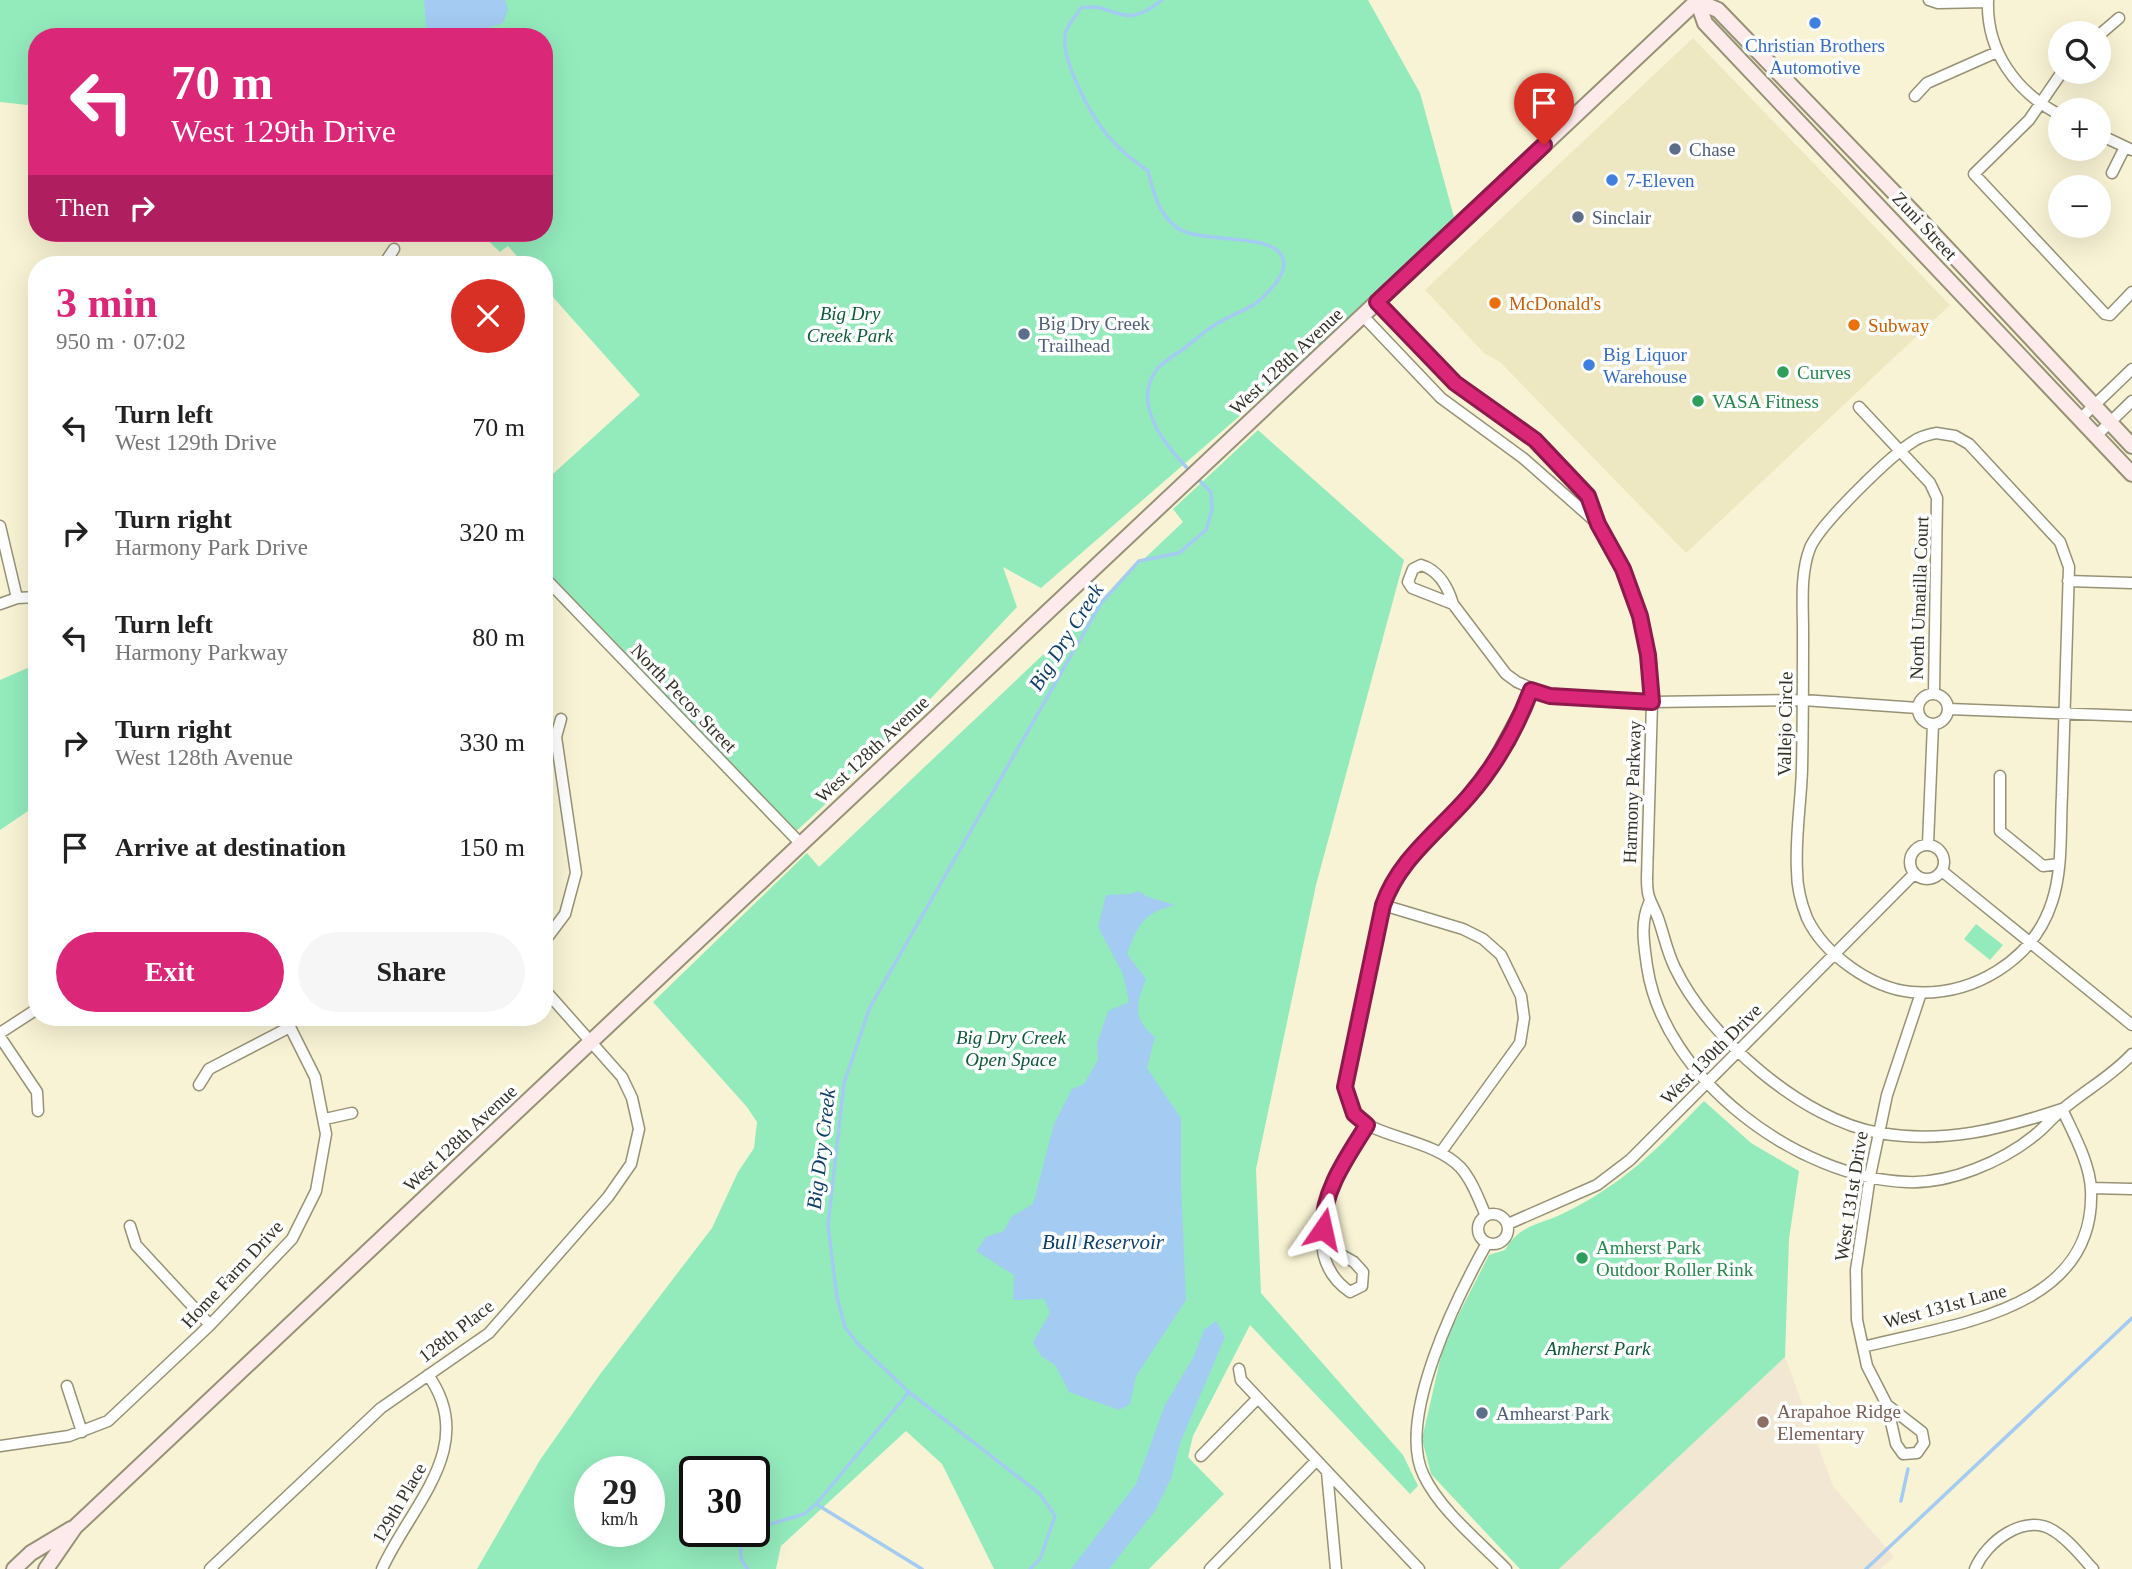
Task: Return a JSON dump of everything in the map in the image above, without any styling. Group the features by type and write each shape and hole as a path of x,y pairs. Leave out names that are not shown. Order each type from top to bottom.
{"main road":[{"name":"West 128th Avenue","path":"46,1569 75,1527 1697,0"},
{"name":"Zuni Street","path":"1697,0 1718,10 1910,209 2132,446"},
{"name":"Zuni Street","path":"1697,0 1705,23 2132,474"},
{"name":"West 128th Avenue","path":"14,1569 31,1553 75,1527"}],"street":[{"path":"1929,0 1938,3 1987,1 1987,13 1997,52 2015,80 2048,108"},
{"path":"2111,25 2119,18"},
{"path":"1915,96 1927,83 1997,52"},
{"path":"2054,84 2014,136 1974,174 2105,314 2110,315 2132,292"},
{"path":"2111,139 2129,147 2112,173"},
{"path":"389,256 394,249"},
{"name":"Harmony Parkway","path":"1377,302 1462,389 1524,432 1556,459 1588,496 1598,524 1623,569 1640,616 1648,655 1652,702 1647,814 1649,904 1643,917 1648,974 1655,999 1669,1030 1708,1083 1760,1128 1781,1142 1813,1157 1870,1176 1907,1182 1962,1172 2003,1156 2034,1136 2062,1109 2108,1077 2132,1054"},
{"name":"Harmony Parkway","path":"1363,316 1448,403 1523,458 1598,524"},
{"path":"2080,419 2132,369"},
{"path":"1448,403 1462,389"},
{"path":"2096,436 2132,401"},
{"name":"North Umatilla Court","path":"1859,407 1930,483 1939,508 1934,694"},
{"name":"Vallejo Circle","path":"1936,433 1955,436 1969,444 2060,542 2068,560 2068,580 2059,864 2051,904 2030,944 2000,969 1974,983 1921,993 1905,991 1874,980 1836,954 1812,927 1798,887 1796,862 1803,700 1804,575 1811,545 1829,519 1901,451 1922,436 1936,433"},
{"path":"0,526 17,598"},
{"path":"1453,604 1412,588 1408,582 1413,569 1421,565 1433,568 1450,593 1453,604 1506,674 1531,690 1550,696 1652,702 1803,700 1918,708"},
{"path":"2068,580 2132,583"},
{"name":"North Pecos Street","path":"553,586 800,843"},
{"path":"0,604 28,597"},
{"path":"1486,1216 1461,1168 1441,1152 1367,1125 1354,1114 1345,1087 1383,905 1394,878 1471,794 1492,766 1531,690"},
{"path":"1934,694 1945,700 1949,709 1945,719 1933,724 1921,718 1918,708 1922,699 1934,694"},
{"path":"1949,709 2065,716 2132,716"},
{"path":"553,930 565,914 576,873 556,737 562,719"},
{"path":"1928,844 1933,724"},
{"path":"2000,776 2000,831 2043,866 2059,864"},
{"path":"1928,844 1942,853 1942,871 1929,879 1914,874 1911,855 1921,845 1928,844"},
{"path":"1942,871 2132,1024"},
{"name":"West 130th Drive","path":"1508,1224 1597,1185 1630,1160 1914,874"},
{"name":"Harmony Parkway","path":"1649,904 1657,915 1675,969 1693,1000 1739,1050 1798,1101 1835,1121 1878,1133 1950,1137 1992,1131 2062,1109"},
{"path":"1383,905 1463,929 1483,939 1501,954 1521,996 1524,1018 1520,1042 1441,1152"},
{"name":"West 131st Drive","path":"1887,1405 1922,1432 1924,1443 1917,1452 1907,1455 1897,1448 1887,1405 1867,1366 1857,1320 1856,1270 1870,1176 1886,1096 1921,993"},
{"name":"128th Place","path":"210,1569 381,1408 489,1333 608,1197 631,1164 639,1129 632,1098 622,1077 553,999"},
{"path":"28,1015 0,1035 37,1092 38,1111"},
{"path":"199,1085 209,1069 290,1027"},
{"name":"Home Farm Drive","path":"0,1446 82,1433 108,1421 211,1325 285,1247 298,1229 309,1208 320,1176 325,1118 315,1077 290,1027"},
{"path":"2062,1109 2091,1188 2132,1189"},
{"path":"325,1118 352,1113"},
{"path":"1324,1245 1354,1262 1363,1272 1362,1286 1350,1292 1339,1284 1324,1245 1323,1213 1341,1166 1367,1125"},
{"name":"West 131st Lane","path":"1863,1347 2000,1311 2038,1294 2060,1275 2081,1241 2091,1188"},
{"path":"1499,1215 1508,1224 1505,1238 1497,1244 1487,1243 1478,1232 1479,1222 1486,1216 1499,1215"},
{"path":"130,1226 136,1245 211,1325"},
{"path":"1487,1243 1436,1350 1416,1435 1417,1457 1424,1478 1439,1498 1506,1569"},
{"path":"1239,1369 1241,1380 1419,1569"},
{"name":"129th Place","path":"382,1569 439,1471 446,1448 448,1428 445,1407 428,1375"},
{"path":"67,1386 82,1433"},
{"path":"1201,1456 1258,1398"},
{"path":"1210,1569 1317,1461"},
{"path":"1327,1472 1336,1569"},
{"path":"1975,1569 1996,1543 2023,1527 2049,1528 2066,1540 2093,1569"}],"shaded area":[{"path":"1693,38 1950,305 1686,553 1500,362 1484,353 1425,290"},
{"name":"Arapahoe Ridge Elementary","path":"1785,1357 1833,1486 1894,1557 1880,1569 1559,1569"}],"green space":[{"name":"Big Dry Creek Park","path":"0,0 1368,0 1420,93 1457,228 1041,588 1003,567 1017,607 870,763 792,835 553,586 553,474 640,395 553,297 553,256 517,256 508,246 500,252 489,242 553,242 553,28 28,28 28,105 0,102"},
{"name":"Big Dry Creek Open Space","path":"1258,430 1404,560 1316,885 1256,1169 1261,1293 1403,1455 1418,1486 1410,1494 1250,1325 1193,1436 1188,1457 1224,1494 1149,1569 994,1569 942,1464 906,1431 781,1546 776,1569 477,1569 540,1460 598,1377 712,1228 738,1172 754,1148 757,1122 747,1107 653,1002 807,853 819,867 1183,522 1173,509"},
{"path":"28,668 28,811 0,830 0,680"},
{"path":"1976,924 2003,945 1990,960 1964,939"},
{"name":"Amherst Park","path":"1704,1101 1751,1143 1799,1171 1789,1239 1785,1357 1559,1569 1520,1569 1431,1474 1422,1439 1444,1343 1489,1255 1505,1250 1523,1231 1584,1203 1603,1191 1638,1165"}],"water":[{"path":"424,0 505,0 508,10 503,23 487,28 426,28"},
{"name":"Bull Reservoir","path":"1138,891 1175,905 1156,912 1144,921 1127,954 1146,979 1138,1011 1142,1024 1155,1037 1147,1068 1181,1118 1186,1300 1136,1376 1130,1404 1119,1410 1069,1392 1055,1365 1041,1356 1033,1342 1050,1313 1044,1299 1013,1300 1014,1275 976,1251 986,1237 1004,1231 1011,1217 1033,1204 1054,1124 1072,1089 1084,1084 1098,1060 1097,1043 1108,1011 1129,1002 1123,974 1098,927 1106,895 1131,894"},
{"path":"1216,1321 1225,1337 1180,1443 1171,1479 1155,1511 1109,1569 1071,1569 1136,1484 1165,1405 1194,1356 1204,1330"}],"waterway":[{"name":"Big Dry Creek","path":"1162,0 1148,10 1127,16 1093,7 1081,8 1067,28 1065,41 1066,54 1076,82 1109,137 1148,171 1154,194 1176,227 1201,236 1267,245 1277,250 1284,262 1278,280 1260,300 1205,332 1160,366 1150,383 1148,397 1155,424 1162,438 1190,471"},
{"name":"Big Dry Creek","path":"1030,1569 1040,1559 1055,1516 1040,1494 909,1392 857,1343 845,1327 837,1298 828,1225 844,1083 870,1007 1101,603 1139,561 1179,553 1206,530 1212,510 1211,492 1196,477"},
{"path":"1866,1569 2132,1318"},
{"name":"Big Dry Creek","path":"817,1503 909,1392"},
{"path":"1901,1501 1908,1469"},
{"name":"Big Dry Creek","path":"770,1524 804,1514 816,1504 922,1569"},
{"name":"Big Dry Creek","path":"742,1547 742,1559 748,1569"}],"place":[{"name":"Christian Brothers Automotive","path":"1815,23"},
{"name":"Chase","path":"1675,149"},
{"name":"7-Eleven","path":"1612,180"},
{"name":"Sinclair","path":"1578,217"},
{"name":"McDonald's","path":"1495,303"},
{"name":"Subway","path":"1854,325"},
{"name":"Big Dry Creek Trailhead","path":"1024,334"},
{"name":"Big Liquor Warehouse","path":"1589,365"},
{"name":"Curves","path":"1783,372"},
{"name":"VASA Fitness","path":"1698,401"},
{"name":"Amherst Park Outdoor Roller Rink","path":"1582,1258"},
{"name":"Amhearst Park","path":"1482,1413"},
{"name":"Arapahoe Ridge Elementary","path":"1763,1422"}],"route":[{"path":"1323,1229 1323,1213 1341,1166 1367,1125 1354,1114 1345,1087 1383,905 1394,878 1416,849 1482,781 1531,690 1550,696 1652,702 1645,635 1635,599 1623,569 1598,524 1588,496 1576,480 1535,440 1455,383 1377,302 1544,145"}]}
